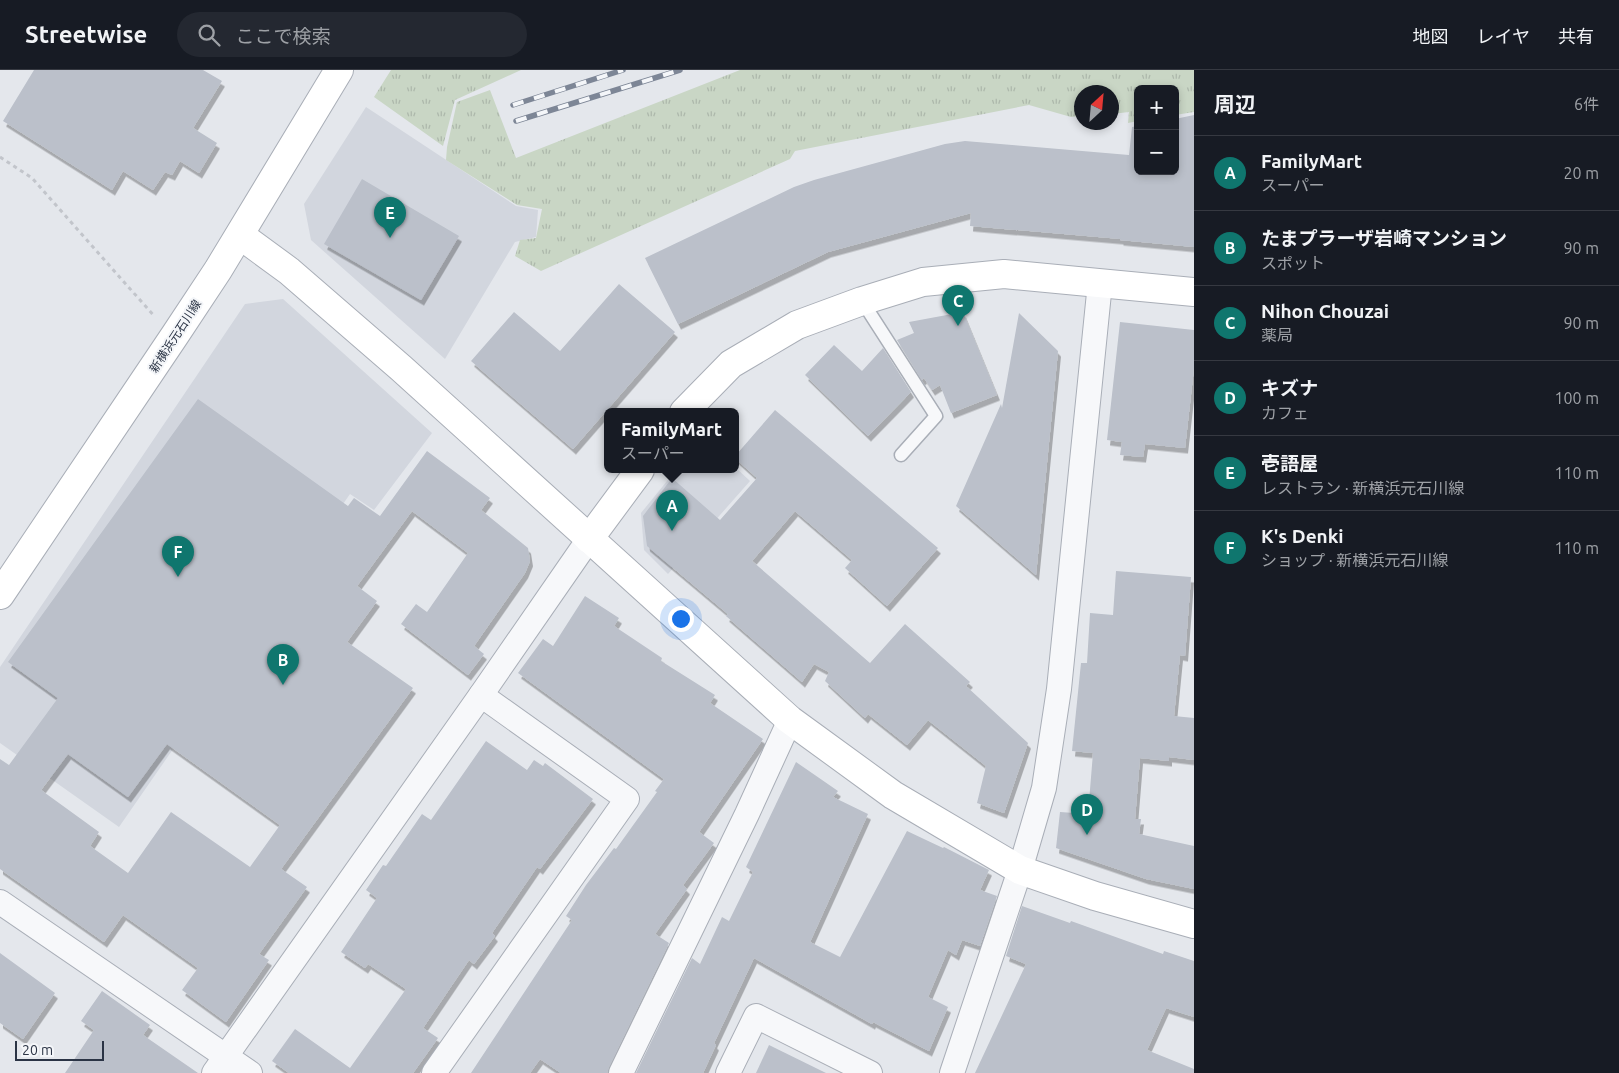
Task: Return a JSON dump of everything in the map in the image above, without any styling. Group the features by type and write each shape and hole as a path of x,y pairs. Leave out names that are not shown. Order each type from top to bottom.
{"street":[{"name":"新横浜元石川線","path":"0,595 170,343 240,235 316,105 339,70"},
{"path":"240,235 289,271 401,368 790,720 893,795 1020,870 1095,896 1194,924"},
{"path":"688,408 731,364 797,325 862,301 923,282 1004,274 1194,292"},
{"path":"952,1073 1020,870 1044,788 1059,689 1100,283"},
{"path":"220,1065 589,539 638,473"},
{"path":"434,1073 627,799 481,695"},
{"path":"621,1073 748,814 790,720"},
{"path":"0,902 220,1065 250,1073"},
{"path":"728,1073 756,1016 870,1073"}],"lane":[{"path":"862,301 936,416 902,455"}],"path":[{"path":"0,158 32,178 156,317"}],"shaded area":[{"path":"366,107 516,206 538,210 536,237 515,242 445,359 311,240 304,204"},
{"path":"283,299 432,433 374,510 350,494 119,827 0,743 0,667 245,304"},
{"path":"739,471 750,481 668,574 644,550 641,513 674,473 739,473"}],"green space":[{"path":"391,70 521,70 455,100 443,146 374,97"},
{"path":"740,70 1194,70 1194,112 1179,114 1179,85 1134,85 1134,122 1128,123 1129,112 1119,113 1119,85 1074,85 1074,117 1029,105 795,151 790,159 541,271 515,256 520,240 536,238 542,209 517,205 446,160 457,102 490,90 516,158"}],"building":[{"path":"34,70 203,70 222,81 193,128 217,143 199,173 180,161 172,175 165,172 153,190 123,171 112,190 3,121"},
{"path":"1194,115 1194,247 970,226 971,213 828,252 678,324 645,258 794,187 945,144 965,141 1129,155 1132,127 1134,127 1134,175 1179,175 1179,118"},
{"path":"362,179 459,236 421,300 324,244"},
{"path":"619,284 675,332 609,408 604,408 604,413 573,449 471,361 514,312 560,351"},
{"path":"963,312 997,395 951,413 940,385 932,390 924,378 922,380 897,340 914,333 909,322"},
{"path":"1019,313 1058,351 1036,575 956,506 1001,404 1002,408"},
{"path":"1120,322 1194,330 1194,368 1185,448 1145,444 1143,457 1120,455 1122,442 1107,440"},
{"path":"834,345 862,371 883,348 911,392 868,436 805,375"},
{"path":"198,399 348,506 354,498 380,516 427,451 490,498 481,510 528,548 530,561 525,573 474,646 484,654 468,675 401,624 416,604 427,612 468,553 412,511 357,586 377,601 347,642 413,688 281,869 307,887 259,954 269,960 226,1022 182,990 198,968 123,915 104,942 0,869 0,759 9,765 58,698 8,662","holes":["167,744 280,825 250,867 171,812 128,873 90,846 99,832 41,790 68,754 128,797"]},
{"path":"775,410 938,548 887,606 845,568 852,560 795,511 752,561 870,663 905,624 970,682 966,686 1028,743 1004,813 977,803 986,766 928,720 907,745 868,714 865,718 825,681 829,672 814,664 802,682 726,616 728,614 647,546 643,516 672,478 720,520 757,478 739,462 739,452"},
{"path":"1116,571 1191,577 1185,656 1180,655 1174,716 1194,718 1194,760 1169,757 1169,761 1140,758 1135,819 1141,819 1139,834 1194,846 1194,889 1146,879 1056,848 1060,812 1088,814 1093,753 1072,751 1081,663 1087,663 1090,613 1113,615"},
{"path":"585,596 619,618 614,626 662,658 661,661 715,695 710,703 763,739 699,832 714,843 683,885 687,889 655,934 669,943 607,1073 561,1073 540,1059 530,1073 471,1073 572,920 566,916 586,885 614,848 616,849 657,792 655,791 664,779 518,673 543,639 553,646"},
{"path":"486,741 527,770 534,760 543,766 545,763 593,799 540,869 537,867 492,933 495,936 474,964 469,960 423,1028 438,1038 413,1073 289,1073 272,1061 295,1029 350,1068 406,989 368,964 365,968 341,952 377,898 366,890 383,865 386,866 422,814 431,820"},
{"path":"796,762 838,791 833,797 868,814 810,942 840,957 907,831 989,870 980,890 997,896 980,946 962,940 956,955 948,950 928,997 948,1007 929,1051 873,1022 872,1024 754,958 714,1043 716,1045 703,1073 636,1073 692,958 700,964 722,917 729,921 753,872 746,867"},
{"path":"1022,906 1070,923 1071,921 1163,954 1164,951 1194,961 1194,1017 1166,1008 1147,1050 1194,1069 1194,1073 975,1073 1026,964 1006,956"},
{"path":"0,953 55,993 23,1039 0,1023"},
{"path":"102,991 150,1025 143,1035 198,1073 65,1073 94,1030 81,1021"},
{"path":"769,1045 826,1073 756,1073"}],"railway":[{"path":"513,105 623,70"},
{"path":"516,121 680,70"}],"place":[{"name":"壱語屋","path":"390,238"},
{"name":"Nihon Chouzai","path":"958,326"},
{"name":"FamilyMart","path":"672,531"},
{"name":"K's Denki","path":"178,577"},
{"name":"たまプラーザ岩崎マンション","path":"283,685"},
{"name":"キズナ","path":"1087,835"}]}
